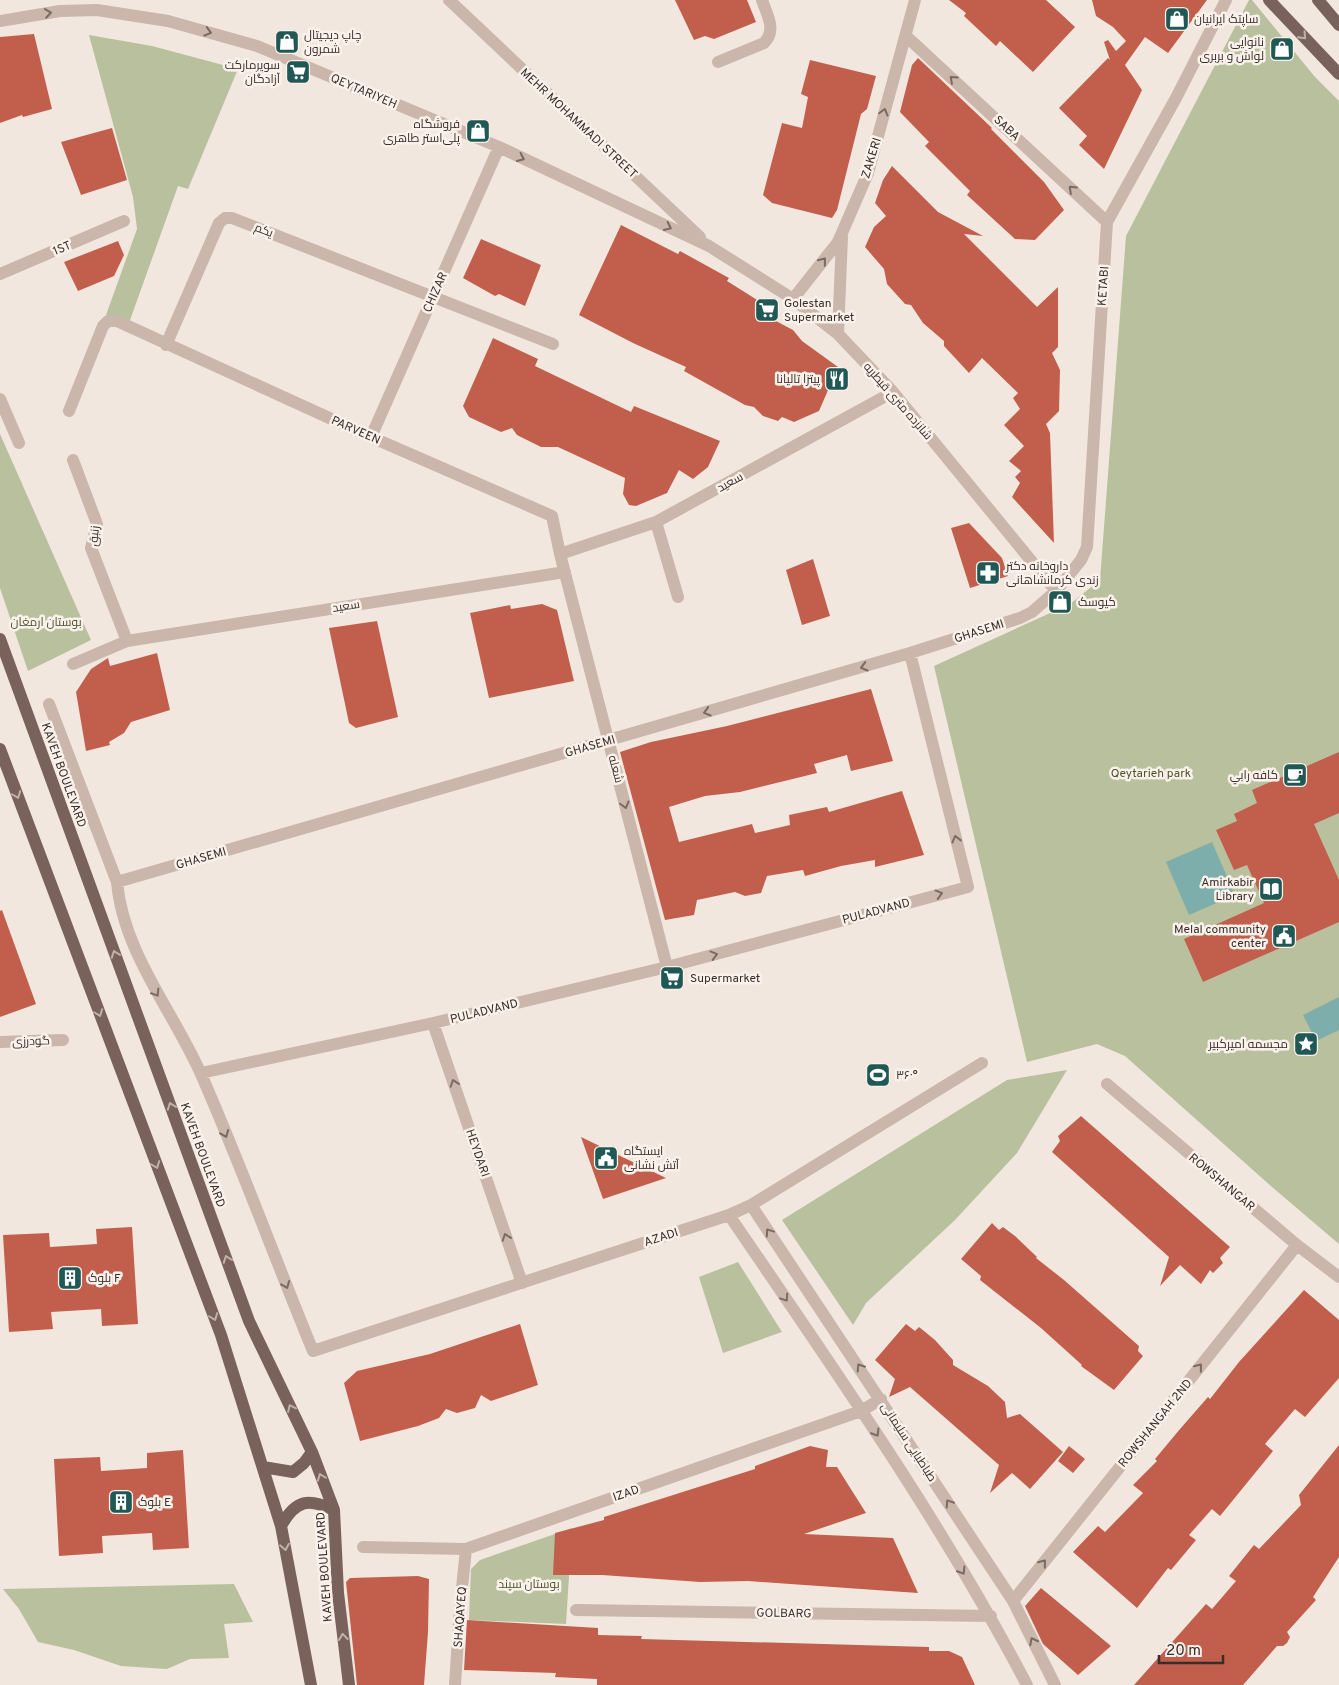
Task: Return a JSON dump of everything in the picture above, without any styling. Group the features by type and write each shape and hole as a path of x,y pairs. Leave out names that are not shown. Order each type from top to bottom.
{"main road":[{"path":"1269,0 1339,74"},
{"path":"1318,0 1339,25"},
{"name":"KAVEH BOULEVARD","path":"0,639 249,1321 312,1452 334,1510 338,1593 349,1685"},
{"path":"0,749 221,1335 281,1526 312,1685"},
{"path":"263,1466 293,1472 304,1463 312,1452"},
{"path":"281,1526 290,1511 302,1503 318,1502 334,1510"}],"street":[{"name":"MEHR MOHAMMADI STREET","path":"449,0 709,246"},
{"path":"718,62 764,43 770,37 771,24 762,0"},
{"name":"ZAKERI","path":"793,299 838,242 868,173 915,0"},
{"name":"KETABI","path":"1056,591 1081,560 1087,547 1107,222 1226,0"},
{"name":"QEYTARIYEH","path":"0,21 94,5 168,21 257,46 498,147 709,246"},
{"name":"SABA","path":"906,36 1107,222"},
{"name":"CHIZAR","path":"371,437 498,147"},
{"name":"یکم","path":"166,345 220,223 225,218 232,218 432,297"},
{"name":"1ST","path":"0,274 124,221"},
{"path":"838,334 842,232"},
{"name":"شانزده متری قیطریه","path":"709,246 793,299 838,334 893,392 1056,591"},
{"path":"432,297 553,344"},
{"name":"PARVEEN","path":"69,411 103,326 108,322 116,322 552,516 564,572"},
{"name":"سعید","path":"560,554 656,522 893,392"},
{"path":"0,399 19,443"},
{"name":"زنبق","path":"73,460 97,524 91,548 127,641"},
{"path":"656,522 678,597"},
{"name":"سعید","path":"73,664 127,641 564,572"},
{"name":"شعله","path":"564,572 667,967"},
{"name":"GHASEMI","path":"116,882 910,653 1020,618 1032,612 1056,591"},
{"name":"PULADVAND","path":"201,1073 433,1024 667,967 968,886 910,653"},
{"path":"49,704 116,882 118,904 152,987 169,1011 201,1073"},
{"name":"HEYDARI","path":"433,1024 522,1283"},
{"name":"گودرزی","path":"0,1042 63,1040"},
{"name":"AZADI","path":"201,1073 313,1351 729,1215 751,1205 982,1063"},
{"name":"ROWSHANGAR","path":"1106,1084 1297,1245 1339,1277"},
{"name":"طباطبایی سلیمانی","path":"751,1205 1013,1601 1055,1685"},
{"name":"طباطبایی سلیمانی","path":"729,1215 862,1411 991,1616 1027,1685"},
{"name":"ROWSHANGAH 2ND","path":"1013,1601 1297,1245"},
{"name":"IZAD","path":"363,1547 466,1549 862,1411 881,1399"},
{"name":"SHAQAYEQ","path":"455,1685 466,1549"},
{"name":"GOLBARG","path":"576,1610 991,1616"}],"green space":[{"name":"Qeytarieh park","path":"1249,0 1252,0 1315,77 1339,101 1339,1244 1125,1056 1097,1044 1027,1062 934,666 1070,604 1100,580 1126,236"},
{"path":"89,35 152,46 238,69 188,189 178,186 129,323 106,315 137,229 133,197"},
{"name":"بوستان ارمغان","path":"0,434 91,640 28,671 0,588"},
{"path":"1067,1070 1017,1153 955,1220 866,1303 853,1325 782,1220 1007,1080"},
{"path":"738,1262 782,1332 723,1353 699,1277"},
{"name":"بوستان سپند","path":"572,1528 566,1624 469,1620 471,1569 480,1560"},
{"path":"234,1584 253,1622 224,1624 229,1658 190,1659 167,1669 121,1666 74,1650 38,1642 19,1609 3,1589"}],"water":[{"path":"1212,842 1235,895 1189,915 1166,862"},
{"path":"1339,997 1339,1030 1316,1041 1303,1015"}],"building":[{"path":"675,0 747,0 756,22 714,39 705,36 694,40"},
{"path":"949,0 1046,0 1075,27 1033,72 1000,41 996,46 964,16 966,13"},
{"path":"1092,0 1207,0 1168,53 1145,37 1125,65 1142,90 1104,169 1079,145 1087,136 1059,108 1108,58 1110,60 1104,42 1108,40 1116,51 1126,41 1113,27 1096,16"},
{"path":"34,34 52,109 23,117 22,115 0,123 0,37"},
{"path":"918,58 992,128 1044,182 1064,210 1035,240 1015,239 967,195 970,191 925,146 929,142 900,112 912,65"},
{"path":"810,60 876,76 867,109 861,114 837,210 832,218 772,203 763,195 782,123 802,128 808,97 801,94"},
{"path":"112,128 127,180 81,195 61,142"},
{"path":"892,166 938,212 983,236 964,234 1037,307 1058,287 1058,347 1052,353 1060,370 1059,411 1046,424 1050,433 1054,543 1012,497 1020,483 1015,477 1021,471 1009,461 1024,446 1004,425 1020,409 1013,398 1018,393 982,358 969,373 944,346 944,341 923,323 911,305 905,304 887,284 884,269 865,247 874,227 886,216 875,203 883,180"},
{"path":"621,225 678,254 680,251 729,278 727,281 778,313 774,320 793,330 802,341 838,367 819,411 794,422 782,417 778,421 763,416 754,407 745,405 684,371 686,367 633,343 579,315"},
{"path":"481,239 541,265 525,306 499,294 495,296 463,278"},
{"path":"118,241 124,255 114,276 78,291 64,262"},
{"path":"493,338 538,359 535,366 631,412 634,406 720,441 708,467 693,479 679,470 667,493 636,506 629,505 623,494 625,478 558,447 541,447 517,435 512,428 501,432 469,417 463,406"},
{"path":"969,523 1002,558 1008,576 970,588 951,528"},
{"path":"813,559 830,616 802,625 786,570"},
{"path":"542,604 557,610 574,681 489,698 470,613 510,605 511,609"},
{"path":"377,621 398,717 356,728 349,723 329,628"},
{"path":"157,653 170,710 131,722 124,733 109,742 110,745 86,751 76,692 91,669 108,658 110,666"},
{"path":"871,689 893,761 851,771 847,755 814,764 817,773 740,792 705,796 669,807 679,842 752,824 755,833 790,825 789,815 827,807 829,812 902,791 924,855 875,867 875,860 841,866 805,876 803,870 767,876 761,893 745,896 735,892 697,900 694,915 665,920 620,752 651,742 727,726"},
{"path":"1339,752 1339,813 1314,824 1339,880 1339,922 1203,982 1184,939 1264,903 1247,865 1234,870 1216,830 1237,821 1234,814 1257,803 1252,790"},
{"path":"2,910 36,1004 0,1017 0,911"},
{"path":"1081,1116 1230,1247 1220,1258 1223,1263 1213,1273 1210,1270 1201,1284 1180,1265 1160,1286 1169,1257 1052,1152 1060,1141 1058,1136"},
{"name":"ایستگاه آتش نشانی","path":"581,1137 666,1178 603,1199"},
{"path":"992,1223 999,1230 1003,1227 1015,1236 1036,1258 1139,1346 1138,1351 1143,1356 1114,1390 1081,1366 1041,1328 980,1280 981,1276 961,1259"},
{"name":"بلوک F","path":"132,1227 138,1324 102,1326 101,1309 51,1312 53,1329 9,1332 3,1235 49,1233 50,1247 97,1244 96,1229"},
{"path":"1304,1290 1339,1320 1339,1378 1305,1417 1295,1409 1265,1444 1273,1451 1220,1516 1212,1509 1189,1535 1196,1540 1171,1570 1168,1568 1137,1608 1073,1552 1098,1526 1105,1532 1143,1493 1133,1485 1157,1461 1155,1459 1180,1429 1208,1397 1210,1399 1239,1362"},
{"path":"520,1324 538,1385 491,1401 481,1395 475,1408 457,1413 446,1409 439,1418 418,1426 360,1441 344,1383 357,1371 430,1354"},
{"path":"906,1324 915,1331 919,1327 935,1340 953,1360 953,1365 988,1386 1005,1402 1007,1418 1020,1414 1063,1452 1030,1489 1012,1473 990,1493 999,1465 910,1387 889,1397 895,1379 875,1360"},
{"path":"1339,1445 1339,1557 1313,1597 1316,1600 1287,1632 1290,1637 1287,1643 1283,1646 1277,1646 1243,1685 1134,1685 1206,1604 1212,1609 1236,1581 1229,1576 1254,1545 1259,1549 1301,1505 1299,1495"},
{"path":"810,1446 828,1450 826,1467 837,1467 866,1513 804,1534 893,1538 918,1593 748,1581 700,1582 602,1575 553,1575 555,1533 604,1520 604,1517 755,1469 755,1466"},
{"path":"1069,1446 1085,1459 1073,1473 1058,1461"},
{"name":"بلوک E","path":"183,1450 189,1548 153,1550 152,1533 102,1536 103,1553 59,1556 54,1459 100,1457 101,1471 147,1468 147,1453"},
{"path":"418,1576 429,1579 424,1685 357,1685 346,1582 350,1578"},
{"path":"1041,1588 1111,1646 1078,1675 1043,1644 1025,1606"},
{"path":"467,1620 598,1628 598,1635 642,1636 641,1639 929,1647 929,1651 949,1651 962,1657 975,1685 597,1685 597,1679 555,1677 556,1673 464,1670"}],"place":[{"name":"ساپتک ایرانیان","path":"1177,19"},
{"name":"چاپ دیجیتال شمرون","path":"287,42"},
{"name":"نانوایی لواش و بربری","path":"1282,49"},
{"name":"سوپرمارکت آزادگان","path":"298,72"},
{"name":"فروشگاه پلی‌استر طاهری","path":"478,131"},
{"name":"Golestan Supermarket","path":"767,310"},
{"name":"پیتزا تالیانا","path":"837,379"},
{"name":"داروخانه دکتر زندی کرمانشاهانی","path":"988,573"},
{"name":"کیوسک","path":"1060,602"},
{"name":"كافه رابي","path":"1295,775"},
{"name":"Amirkabir Library","path":"1271,889"},
{"name":"Melal community center","path":"1284,936"},
{"name":"Supermarket","path":"672,978"},
{"name":"مجسمه امیرکبیر","path":"1306,1044"},
{"name":"۳۶۰°","path":"878,1075"},
{"name":"ایستگاه آتش نشانی","path":"606,1158"},
{"name":"بلوک F","path":"70,1278"},
{"name":"بلوک E","path":"121,1502"}]}
